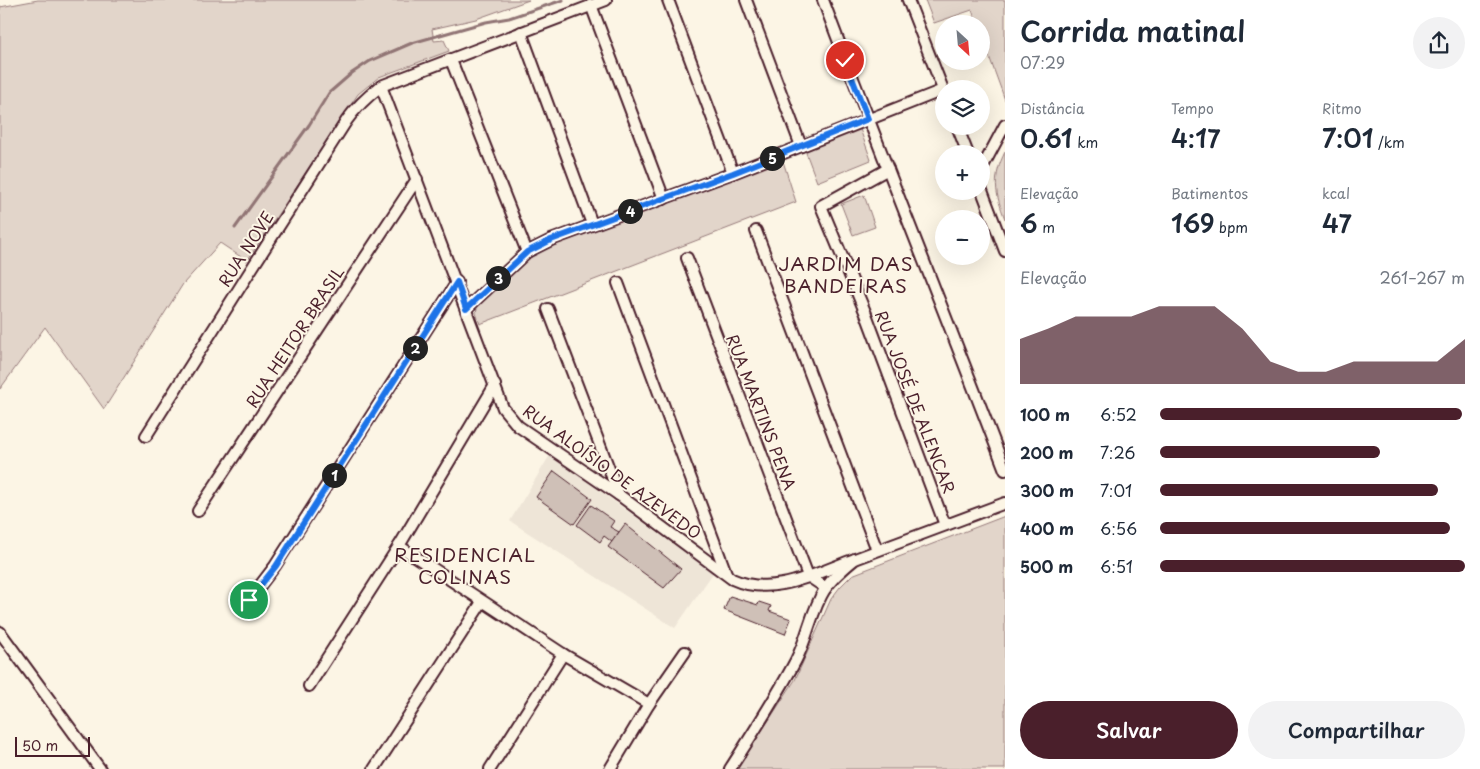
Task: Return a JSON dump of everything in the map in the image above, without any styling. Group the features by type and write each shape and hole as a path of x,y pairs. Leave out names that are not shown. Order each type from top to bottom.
{"street":[{"name":"RUA NOVE","path":"146,436 254,265 348,120 363,101 382,86 606,0"},
{"path":"668,0 733,173"},
{"path":"746,0 801,146"},
{"path":"823,0 1005,470"},
{"path":"908,0 939,80"},
{"path":"591,5 664,199"},
{"path":"521,32 592,224"},
{"path":"450,60 527,252"},
{"name":"RUA ALOÍSIO DE AZEVEDO","path":"382,86 503,408 518,426 619,494 726,574 745,584 755,586 783,584 1005,503"},
{"path":"466,309 527,252 551,240 733,173 935,94"},
{"path":"990,153 1005,125"},
{"name":"RUA JOSÉ DE ALENCAR","path":"888,169 821,206 866,314 945,525"},
{"name":"RUA HEITOR BRASIL","path":"198,511 417,179"},
{"path":"986,200 1005,251"},
{"path":"756,231 877,550"},
{"name":"RUA MARTINS PENA","path":"687,258 808,576"},
{"path":"249,600 276,566 457,282"},
{"path":"618,283 726,574"},
{"path":"548,309 619,494"},
{"path":"309,686 399,546 495,385"},
{"path":"399,546 563,654 649,704"},
{"path":"730,769 798,656 816,606 826,588 837,574 855,559"},
{"path":"808,576 826,588"},
{"path":"374,769 482,602"},
{"path":"0,632 100,769"},
{"path":"610,769 649,704 685,652"},
{"path":"490,769 563,654"}],"shaded area":[{"path":"38,0 529,0 476,19 432,29 434,41 444,40 449,51 379,77 358,94 247,261 220,243 183,284 104,409 45,327 0,389 0,7"},
{"path":"925,0 1005,0 1005,100 990,59 990,15 974,15 972,10 957,15 935,15 934,23"},
{"path":"860,129 871,160 817,182 805,150"},
{"path":"1005,152 1005,219 996,186 998,170"},
{"path":"782,158 796,202 480,324 476,313 478,303 521,262 544,247"},
{"path":"864,195 875,227 853,235 841,204"},
{"path":"550,455 713,573 675,628 510,521"},
{"path":"1005,516 1005,769 737,769 795,680 831,599 852,575"}],"building":[{"path":"554,471 592,499 574,524 536,497"},
{"path":"591,505 614,521 610,527 619,532 612,542 604,536 600,542 577,525"},
{"path":"625,524 681,569 664,588 608,547"},
{"path":"730,596 758,605 759,602 771,606 769,611 791,619 785,634 724,610"}],"waterway":[{"path":"235,228 309,125 329,93 352,73 370,61 412,43 486,22 509,18 563,0"}],"district":[{"name":"JARDIM DAS BANDEIRAS","path":"846,275"},
{"name":"RESIDENCIAL COLINAS","path":"465,566"}],"route":[{"path":"249,600 276,566 457,282 466,309 527,252 551,240 733,173 868,119 845,60"}]}
